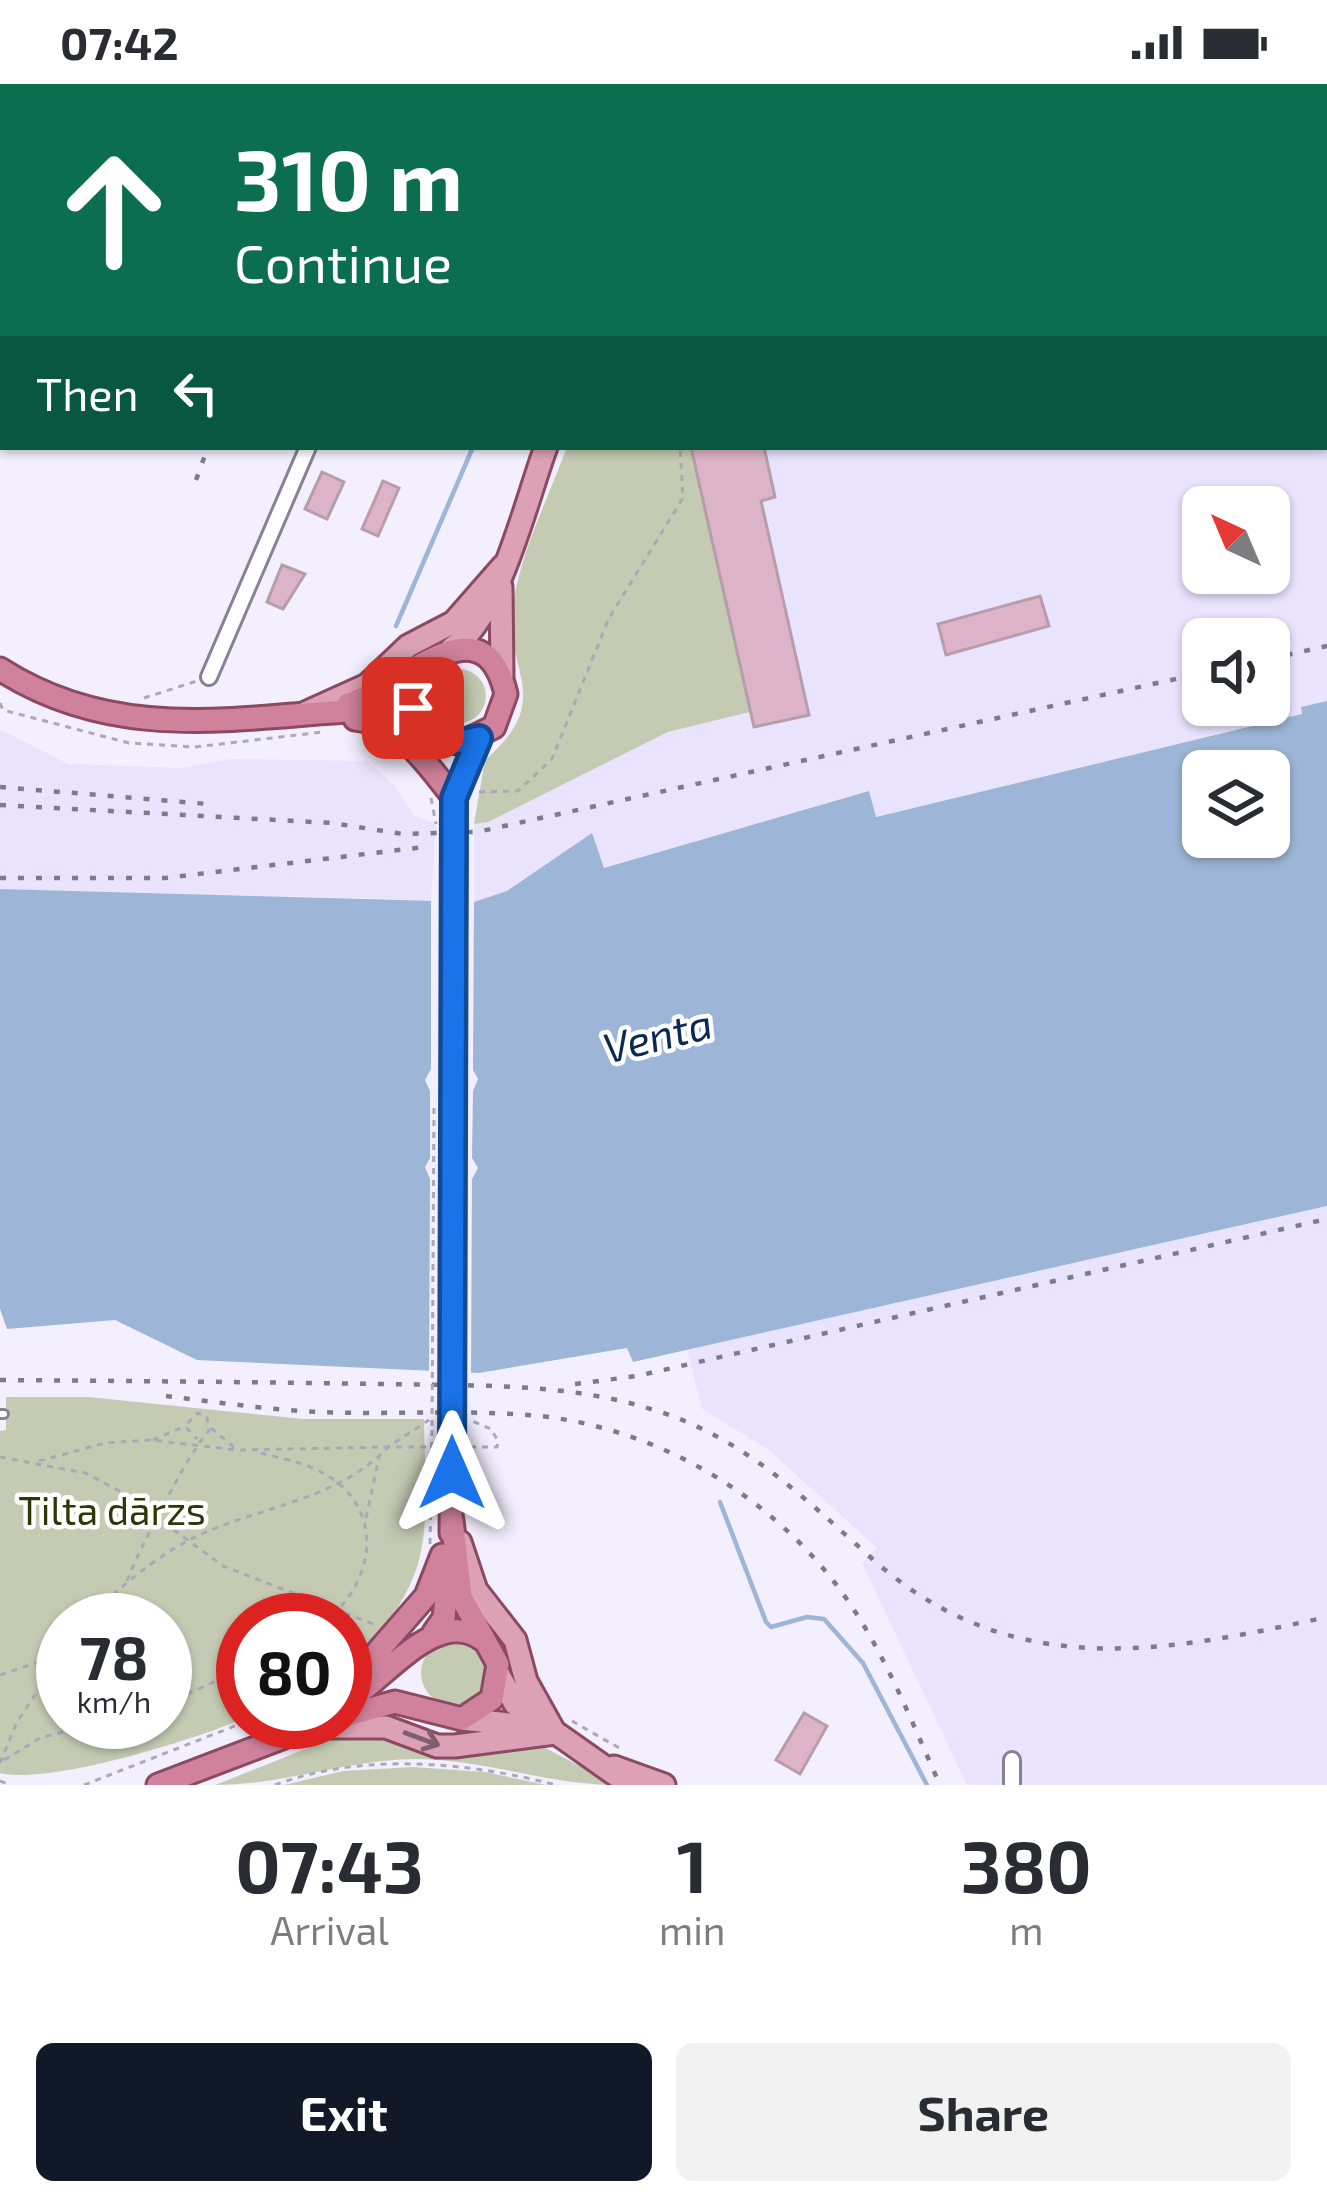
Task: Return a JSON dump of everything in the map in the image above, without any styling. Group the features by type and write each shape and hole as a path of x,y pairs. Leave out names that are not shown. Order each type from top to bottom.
{"highway":[{"path":"301,715 367,699 442,652 472,650 502,676 503,712 479,738 455,824 446,1423 461,1597 488,1644 499,1675 492,1699 462,1719 395,1702 372,1708"},
{"path":"442,652 411,689 413,708 463,803"},
{"path":"0,668 77,706 145,722 220,724 413,708"},
{"path":"301,715 383,724 463,803"},
{"path":"430,734 463,742 479,738"},
{"path":"372,1683 434,1632 447,1604 452,1520"},
{"path":"372,1658 426,1596 452,1520"},
{"path":"434,1632 463,1629 488,1644"},
{"path":"411,1654 409,1686 426,1712"},
{"path":"158,1785 249,1749"}],"main road":[{"path":"442,652 472,636 545,450"},
{"path":"502,566 502,676"},
{"path":"301,715 367,685 408,646 454,622 502,566"},
{"path":"452,1520 476,1589 515,1640 526,1682 560,1725"},
{"path":"499,1675 508,1697 664,1785"},
{"path":"462,1719 560,1725"},
{"path":"372,1726 437,1746 560,1725"},
{"path":"616,1758 629,1785"}],"street":[{"path":"209,677 307,450"},
{"path":"1012,1760 1012,1785"}],"path":[{"path":"463,803 474,791 502,795 518,790 553,759 609,618 683,498 680,450"},
{"path":"130,701 209,677"},
{"path":"430,1536 431,1448 446,1423 434,1101"},
{"path":"152,1440 184,1426 198,1413 237,1450"},
{"path":"116,1593 190,1540 336,1481 388,1447 446,1423 491,1429 498,1441 497,1447 468,1447"},
{"path":"184,1426 197,1438"},
{"path":"125,1585 197,1438 210,1426"},
{"path":"38,1461 105,1443 152,1440 195,1449 253,1451 431,1448"},
{"path":"253,1451 314,1469 336,1481 366,1520"},
{"path":"0,1457 85,1473 239,1574 290,1593"},
{"path":"350,1593 368,1554 366,1520 379,1457"},
{"path":"372,1622 382,1631"},
{"path":"0,1675 36,1663"},
{"path":"1,1761 17,1722 36,1693"},
{"path":"560,1725 616,1758"},
{"path":"84,1785 216,1733"},
{"path":"1,1761 36,1740"},
{"path":"275,1785 323,1772 410,1766 484,1771 556,1785"},
{"path":"0,1780 10,1785"}],"shaded area":[{"path":"692,450 1327,450 1327,701 1302,707 1303,714 1290,717 1290,618 1182,618 1182,726 1253,726 875,817 868,791 603,868 591,834 507,891 474,902 474,824 487,822 668,732 750,712"},
{"path":"0,729 68,764 183,768 230,759 367,761 394,785 414,816 436,824 431,900 0,889"},
{"path":"1327,1206 1327,1785 967,1785 862,1563 877,1548 769,1450 702,1409 687,1350"}],"green space":[{"path":"566,450 692,450 750,712 668,732 488,822 474,824 485,760 507,738 523,700 512,623 530,541"},
{"path":"459,669 478,677 486,696 478,715 459,723 440,715 432,696 440,677"},
{"name":"Tilta dārzs","path":"6,1397 89,1397 303,1419 424,1419 426,1493 421,1554 397,1608 372,1638 372,1593 216,1593 216,1729 192,1737 192,1593 36,1593 36,1749 156,1749 51,1773 0,1773 0,1431 6,1430"},
{"path":"453,1641 476,1650 485,1673 476,1696 453,1705 430,1696 421,1673 430,1650"},
{"path":"372,1734 532,1741 616,1785 415,1759 215,1785 306,1749 372,1749"},
{"path":"413,1767 485,1772 546,1785 284,1785 343,1771"}],"water":[{"name":"Venta","path":"1327,701 1327,1206 633,1362 627,1348 479,1373 197,1360 115,1320 7,1329 0,1309 0,889 474,902 507,891 592,833 604,868 869,791 876,817 1252,726 1290,726 1290,717 1302,714 1301,707"}],"pier":[{"path":"431,894 474,895 473,1070 478,1079 473,1091 472,1158 478,1168 472,1179 471,1379 429,1376 430,1179 425,1167 430,1158 430,1091 425,1080 431,1069"}],"building":[{"path":"692,450 765,450 775,497 761,501 809,715 754,727"},
{"path":"322,472 344,482 327,519 305,509"},
{"path":"383,481 399,488 378,536 362,529"},
{"path":"282,565 305,574 283,609 267,602"},
{"path":"1040,596 1049,626 946,655 938,624"},
{"path":"804,1713 827,1726 800,1774 776,1760"}],"waterway":[{"path":"396,626 472,450"},
{"path":"720,1502 766,1622 771,1627 807,1617 824,1619 863,1663 927,1785"}],"railway":[{"path":"196,480 207,450"},
{"path":"1290,654 1327,646"},
{"path":"0,805 332,823 403,834 477,832 1182,678"},
{"path":"0,787 208,804"},
{"path":"0,878 165,878 424,847"},
{"path":"575,1384 637,1376 1327,1219"},
{"path":"0,1380 485,1386 588,1394 687,1422 747,1454 877,1563 929,1601 983,1627 1038,1642 1151,1647 1327,1617"},
{"path":"166,1396 301,1411 540,1416 587,1424 678,1456 759,1507 828,1574 880,1654 940,1785"}],"route":[{"path":"413,708 430,734 446,741 479,738 454,798 452,1473"}]}
